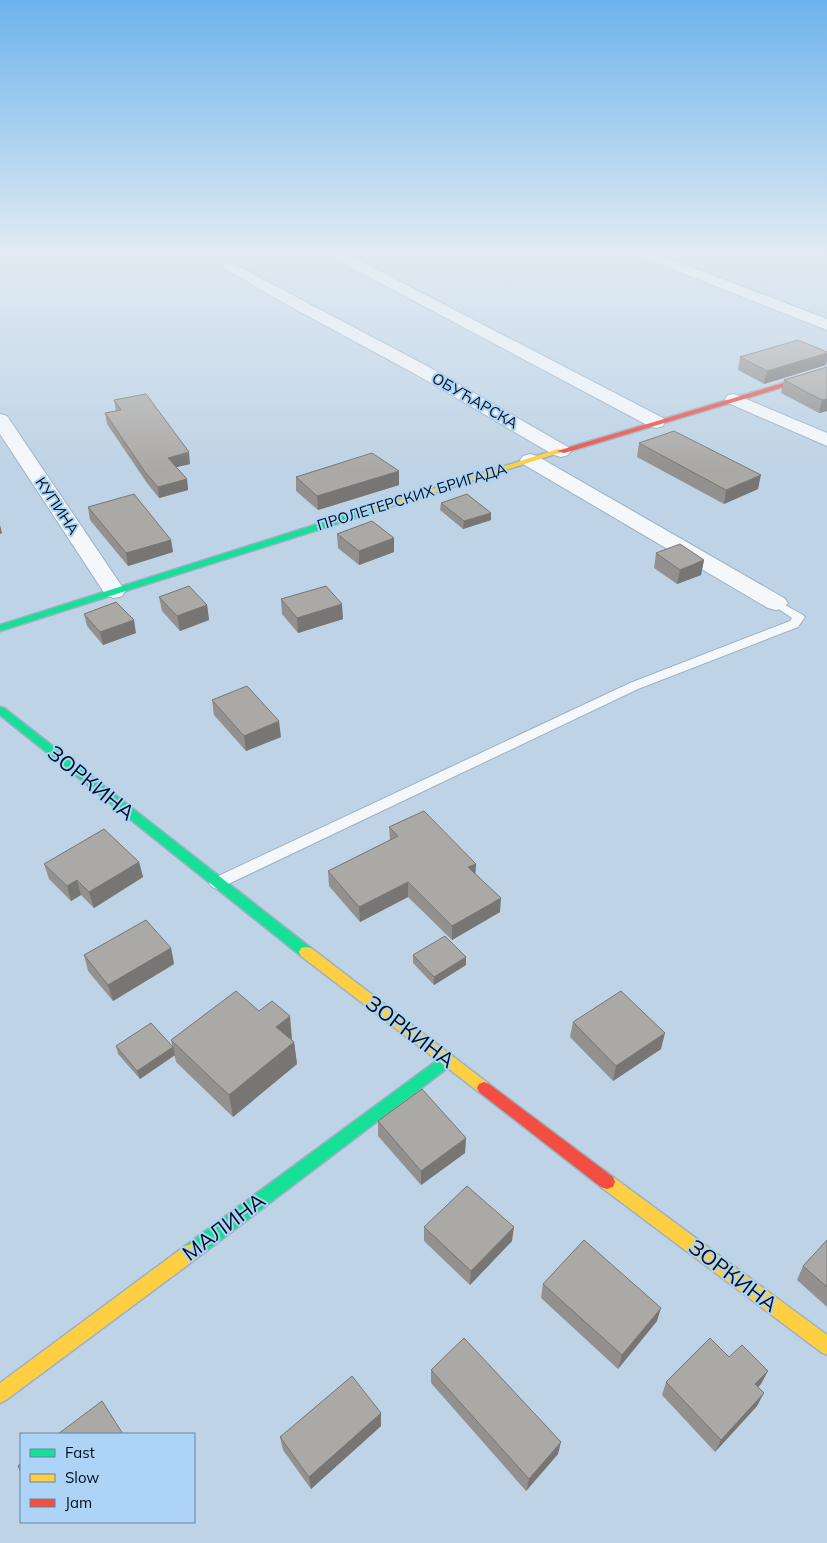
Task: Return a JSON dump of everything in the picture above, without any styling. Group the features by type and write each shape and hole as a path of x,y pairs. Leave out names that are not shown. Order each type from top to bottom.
{"street":[{"name":"ОБУЋАРСКА","path":"333,324 423,371 561,451"},
{"path":"470,324 656,422"},
{"name":"ПРОЛЕТЕРСКИХ БРИГАДА","path":"0,628 278,538 530,460 827,372"},
{"path":"734,399 827,440"},
{"name":"КУПИНА","path":"0,420 114,591"},
{"path":"530,460 776,603"},
{"name":"ЗОРКИНА","path":"0,710 217,883 742,1284 827,1346"},
{"name":"МАЛИНА","path":"0,1394 448,1060"}],"lane":[{"path":"217,883 634,686 794,624 799,618 776,603"}],"building":[{"path":"798,340 827,353 767,371 740,357"},
{"path":"827,367 827,399 822,400 784,380"},
{"path":"146,394 189,452 168,458 187,479 158,487 145,472 105,413 121,410 114,400"},
{"path":"674,431 761,475 726,490 639,443"},
{"path":"372,453 399,471 317,496 296,477"},
{"path":"134,494 171,540 126,553 88,507"},
{"path":"467,494 491,513 464,521 441,503"},
{"path":"372,521 394,538 359,551 337,534"},
{"path":"680,544 704,560 680,570 656,553"},
{"path":"189,586 207,605 177,616 159,597"},
{"path":"326,586 342,604 297,618 281,599"},
{"path":"116,602 134,620 100,632 84,614"},
{"path":"247,686 279,721 244,736 212,700"},
{"path":"424,811 476,864 468,867 501,898 452,926 408,882 359,907 328,871 398,836 389,827"},
{"path":"104,829 139,862 89,892 77,880 67,886 44,864"},
{"path":"146,920 171,948 108,985 84,955"},
{"path":"445,936 466,957 434,977 413,955"},
{"path":"236,991 259,1011 272,1001 290,1016 276,1027 294,1042 229,1095 171,1040"},
{"path":"621,991 665,1033 616,1066 573,1022"},
{"path":"151,1023 173,1047 137,1071 116,1046"},
{"path":"422,1089 466,1138 421,1171 378,1121"},
{"path":"467,1186 514,1227 471,1271 424,1227"},
{"path":"584,1240 661,1308 622,1355 543,1284"},
{"path":"827,1240 827,1287 803,1266"},
{"path":"464,1338 561,1442 529,1479 431,1370"},
{"path":"710,1338 729,1357 742,1345 768,1371 755,1384 764,1393 721,1440 666,1382"},
{"path":"352,1376 381,1413 309,1477 280,1437"},
{"path":"102,1401 122,1433 59,1433"}],"traffic: fast":[{"path":"0,628 371,510"},
{"path":"0,710 306,952"},
{"path":"191,1252 448,1060"}],"traffic: slow":[{"path":"371,510 561,451"},
{"path":"306,952 484,1088"},
{"path":"607,1182 827,1346"},
{"path":"0,1394 191,1252"}],"traffic: jam":[{"path":"561,451 827,372"},
{"path":"484,1088 607,1182"}]}
